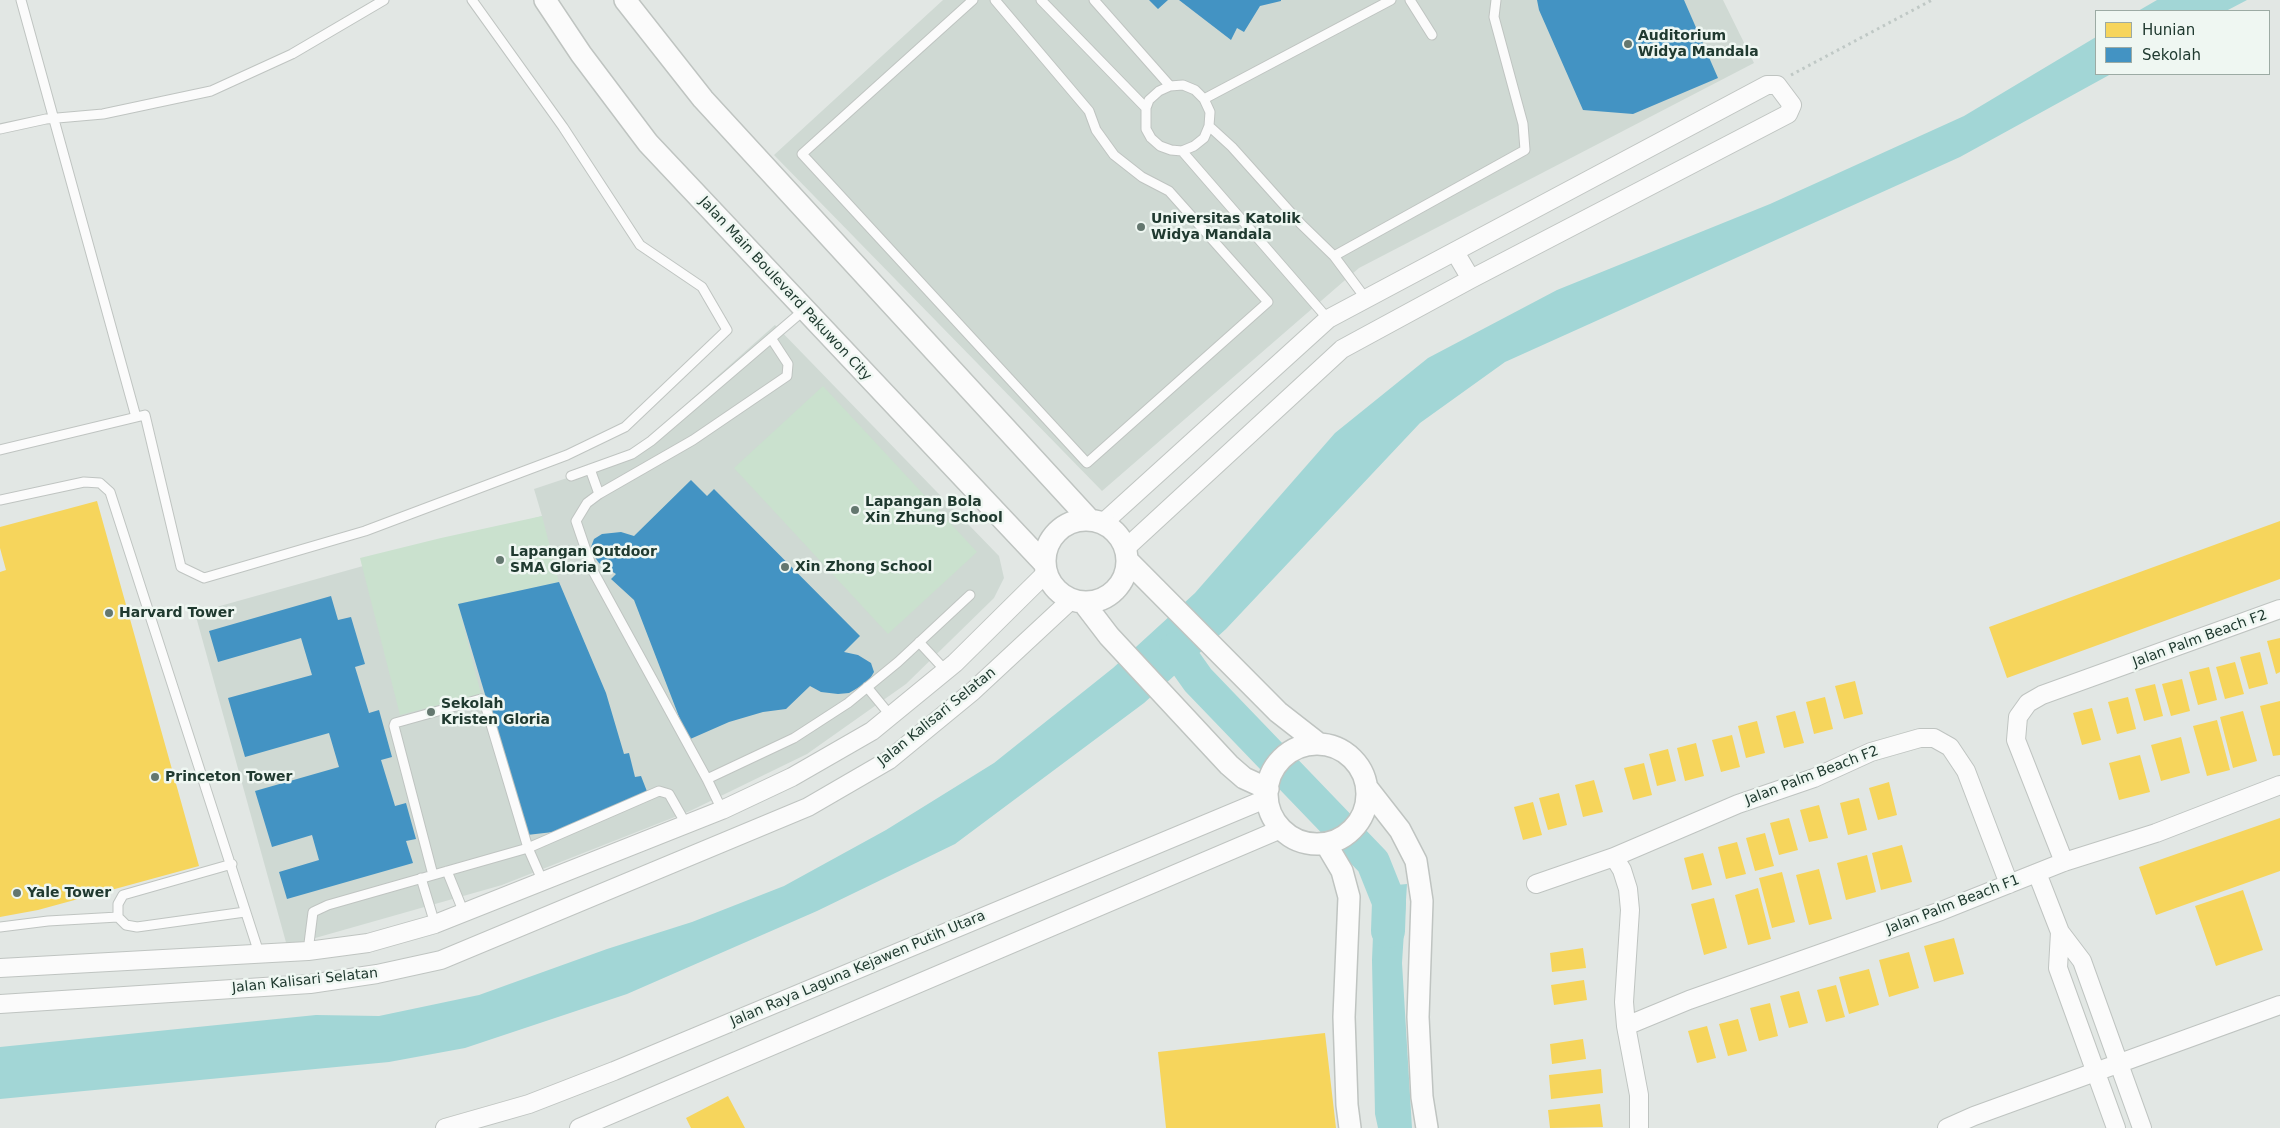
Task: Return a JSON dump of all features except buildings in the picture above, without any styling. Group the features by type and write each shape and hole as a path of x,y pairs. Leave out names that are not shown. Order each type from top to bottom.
{"street":[{"name":"Jalan Main Boulevard Pakuwon City","path":"545,0 581,54 648,143 1045,568"},
{"path":"625,0 703,99 1096,521 1117,533 1126,554 1154,587 1278,712 1318,744"},
{"path":"1077,601 1094,602 1114,591 1124,576 1126,554 1342,349 1788,114 1792,105 1775,83 1767,85 1328,319 1096,521 1074,521 1060,528 1048,544 1045,568 1055,590 1077,601 1182,717 1244,778 1268,794"},
{"path":"1455,252 1471,280"},
{"path":"0,968 308,951 368,943 435,924 464,913 722,810 792,778 872,732 945,670 1045,568"},
{"name":"Jalan Kalisari Selatan","path":"0,1004 310,984 377,974 432,962 808,807 888,760 1077,601"},
{"name":"Jalan Palm Beach F2","path":"2064,862 2016,740 2018,717 2028,704 2042,695 2280,609"},
{"name":"Jalan Palm Beach F2","path":"1536,884 1614,857 1738,804 1814,778 1871,752 1920,738 1934,738 1950,747 1966,771 2009,884"},
{"path":"1368,789 1366,808 1358,825 1343,837 1326,844 1310,844 1294,839 1281,829 1272,814 1268,794 1268,779 1276,765 1287,753 1302,746 1318,744 1336,748 1352,757 1362,772 1368,789 1400,830 1416,861 1422,902 1418,1017 1422,1097 1427,1128"},
{"name":"Jalan Palm Beach F1","path":"1626,1026 1689,1000 1941,911 2064,862 2156,832 2280,785"},
{"name":"Jalan Raya Laguna Kejawen Putih Utara","path":"445,1128 529,1104 614,1072 1268,794"},
{"path":"722,810 734,837"},
{"path":"579,1128 1281,829"},
{"path":"1326,844 1342,871 1349,897 1344,1017 1347,1105 1350,1128"},
{"path":"1614,857 1622,870 1630,910 1624,1002 1626,1026 1639,1095 1639,1128"},
{"path":"2037,873 2060,932 2082,961 2142,1128"},
{"path":"2060,932 2058,968 2094,1072 2116,1128"},
{"path":"1947,1128 1974,1116 2280,1005"}],"lane":[{"path":"20,0 55,118 136,417"},
{"path":"0,130 55,118 103,114 211,91 292,54 384,0"},
{"path":"0,450 145,415 181,568 204,578 365,531 584,447 626,427 727,330 702,287 640,245 563,127 472,0"},
{"path":"973,0 802,154 1087,463 1268,302 1169,191 1142,178 1114,155 1096,130 1089,111 995,0"},
{"path":"1041,0 1146,108"},
{"path":"1094,0 1170,86"},
{"path":"1204,99 1391,0"},
{"path":"1410,0 1432,35"},
{"path":"1334,256 1525,150 1524,124 1494,17 1496,0"},
{"path":"1183,85 1195,90 1204,99 1210,112 1210,126 1204,138 1194,146 1182,151 1171,150 1160,146 1151,138 1146,129 1146,108 1149,100 1158,91 1170,86 1183,85"},
{"path":"1210,126 1232,147 1301,224 1334,256 1366,299"},
{"path":"1182,151 1328,319"},
{"path":"571,476 632,454 651,441 805,310"},
{"path":"722,810 707,779 593,571 576,521 587,503 599,494 693,440 787,376 788,364 771,338"},
{"path":"590,469 599,494"},
{"path":"0,500 84,482 100,483 110,492 232,864 259,953"},
{"path":"707,779 794,738 848,703 970,596"},
{"path":"919,642 945,670"},
{"path":"868,687 890,715"},
{"path":"433,875 394,726 395,723 482,699 528,848 543,882"},
{"path":"308,951 313,912 328,905 528,848 659,791 670,794 686,824"},
{"path":"232,864 122,896 118,904 118,917 126,925 137,927 245,912"},
{"path":"447,871 464,913"},
{"path":"420,878 435,924"},
{"path":"0,928 48,921 118,917"}],"path":[{"path":"1775,83 1932,0"}],"shaded area":[{"name":"Universitas Katolik Widya Mandala","path":"943,0 1723,0 1754,63 1359,268 1102,491 774,155"},
{"path":"775,325 999,556 1004,578 994,598 906,684 807,754 690,811 502,885 287,946 195,613 542,516 534,489 624,459"}],"green space":[{"name":"Lapangan Bola Xin Zhung School","path":"823,386 977,552 888,634 734,468"},
{"path":"542,516 559,582 458,604 481,694 400,715 360,558"}],"water":[{"path":"2157,0 2247,0 2228,10 2140,10"},
{"path":"2095,38 2095,75 2109,75 1960,157 1505,362 1420,423 1226,629 1144,703 955,844 817,911 627,994 465,1048 389,1062 0,1099 0,1047 316,1015 379,1016 479,995 607,949 692,922 784,886 886,830 994,763 1113,668 1195,593 1335,433 1428,358 1557,290 1770,204 1964,116"},
{"path":"1407,884 1402,963 1412,1128 1378,1128 1375,1114 1372,960 1375,887"}],"waterway":[{"path":"1176,649 1198,680 1373,862 1389,902 1388,931"}],"place":[{"name":"Auditorium Widya Mandala","path":"1628,44"},
{"name":"Universitas Katolik Widya Mandala","path":"1141,227"},
{"name":"Lapangan Bola Xin Zhung School","path":"855,510"},
{"name":"Lapangan Outdoor SMA Gloria 2","path":"500,560"},
{"name":"Xin Zhong School","path":"785,567"},
{"name":"Harvard Tower","path":"109,613"},
{"name":"Sekolah Kristen Gloria","path":"431,712"},
{"name":"Princeton Tower","path":"155,777"},
{"name":"Yale Tower","path":"17,893"}]}
